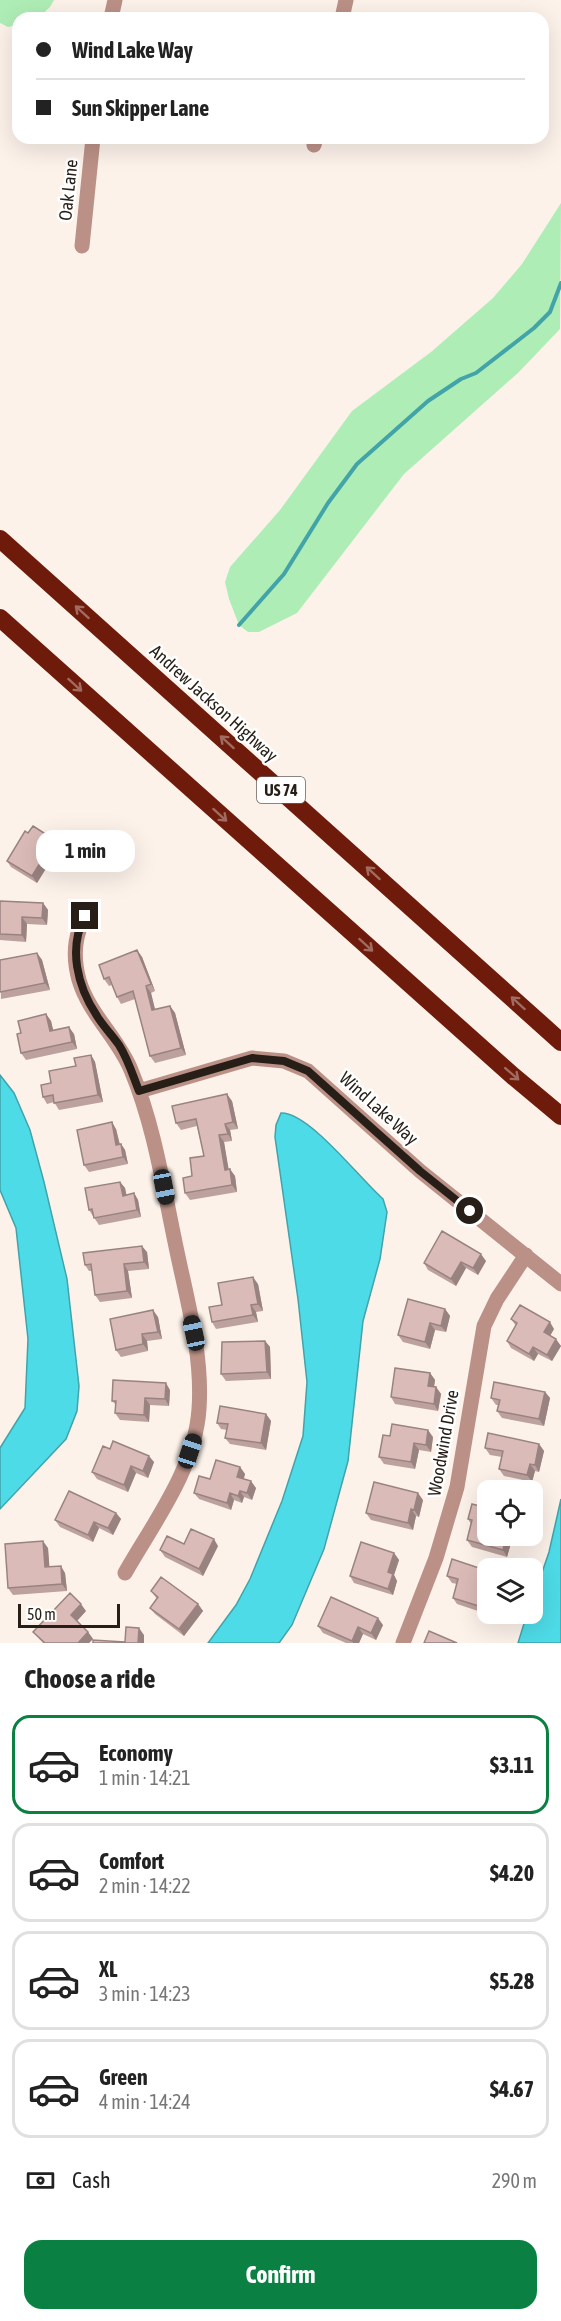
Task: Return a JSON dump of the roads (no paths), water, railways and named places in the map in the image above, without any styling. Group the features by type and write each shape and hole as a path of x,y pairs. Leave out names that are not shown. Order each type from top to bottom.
{"highway":[{"name":"Andrew Jackson Highway","path":"0,539 561,1042"},
{"path":"0,618 513,1076 561,1116"}],"street":[{"name":"Oak Lane","path":"82,246 92,144"},
{"path":"92,907 76,935 75,949 80,980 90,1006 126,1057 139,1091 164,1187 200,1373 200,1401 194,1439 179,1479 125,1573"},
{"name":"Wind Lake Way","path":"139,1091 252,1058 268,1058 296,1065 324,1085 420,1171 561,1284"},
{"name":"Woodwind Drive","path":"403,1643 430,1577 457,1487 484,1326 497,1299 526,1255"}],"water":[{"path":"0,1075 14,1093 30,1130 44,1182 67,1279 79,1386 77,1411 66,1439 0,1509 0,1448 25,1408 28,1339 16,1228 0,1190"},
{"path":"281,1113 306,1123 320,1134 383,1199 387,1212 380,1259 363,1321 348,1461 324,1549 292,1625 279,1643 208,1643 236,1605 250,1579 282,1501 303,1436 307,1382 298,1299 275,1137 276,1125"},
{"path":"561,1499 561,1643 518,1643 524,1624 543,1624 543,1570"}],"waterway":[{"path":"239,625 284,574 328,503 357,464 428,401 461,379 476,373 534,328 550,312 561,283"}]}
